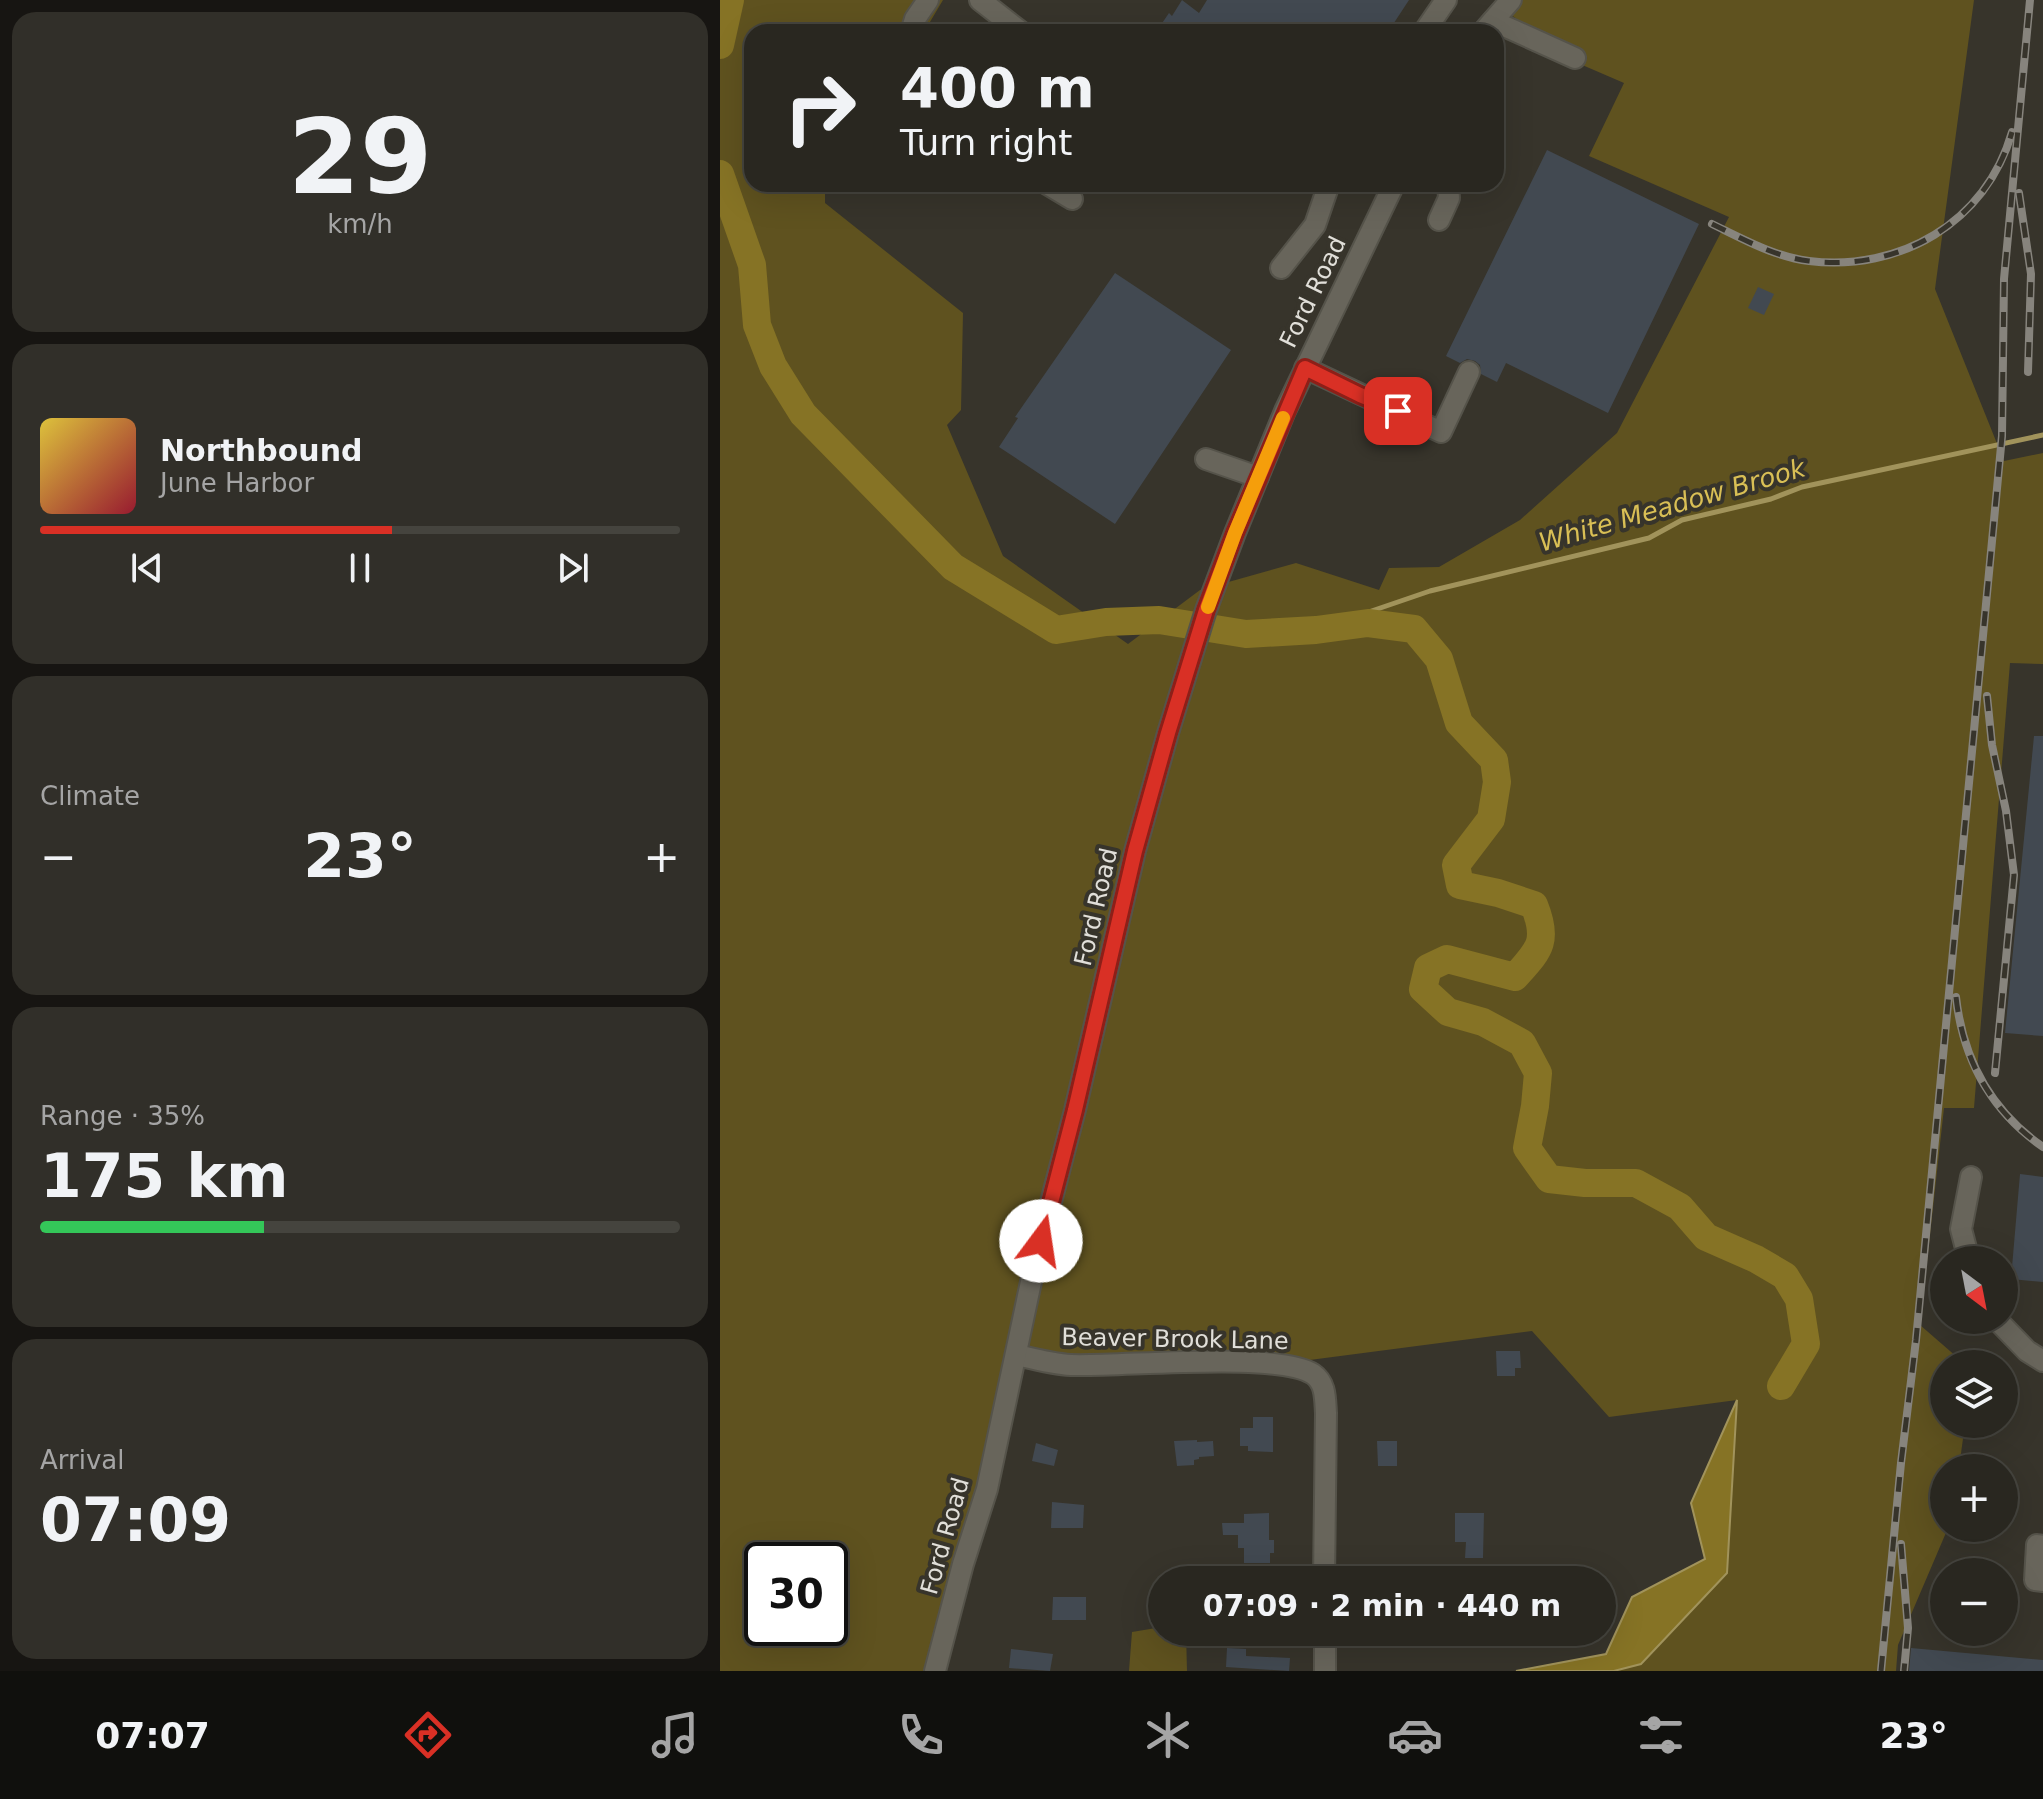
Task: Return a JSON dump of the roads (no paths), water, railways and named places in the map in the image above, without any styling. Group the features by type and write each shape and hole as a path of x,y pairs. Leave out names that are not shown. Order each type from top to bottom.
{"street":[{"path":"913,24 928,0"},
{"path":"980,0 1011,24"},
{"path":"1430,24 1446,0"},
{"path":"1490,24 1511,0"},
{"path":"1504,32 1575,58"},
{"path":"1060,192 1072,199"},
{"path":"1281,268 1315,225 1326,192"},
{"name":"Ford Road","path":"935,1671 963,1564 987,1489 1035,1263 1075,1110 1135,851 1206,610 1305,368 1389,192"},
{"path":"1439,220 1449,192"},
{"path":"1305,368 1441,432 1469,372"},
{"path":"1206,459 1258,477"},
{"path":"1965,1246 1961,1229 1971,1177"},
{"path":"2011,1334 2027,1351 2043,1361"},
{"name":"Beaver Brook Lane","path":"1017,1355 1076,1365 1237,1362 1294,1365 1316,1376 1324,1389 1326,1413 1324,1566"},
{"path":"2043,1546 2037,1545 2035,1580 2043,1581"},
{"path":"1325,1646 1325,1671"}],"waterway":[{"path":"720,45 730,0"},
{"path":"720,174 752,265 757,325 773,366 803,414 953,567 1056,630 1106,622 1159,620 1246,634 1368,623 1414,629 1439,659 1459,723 1494,760 1497,782 1491,819 1456,865 1460,885 1534,905 1541,928 1536,952 1515,977 1447,959 1428,968 1423,989 1448,1012 1483,1022 1522,1043 1538,1073 1527,1148 1549,1179 1636,1183 1680,1207 1706,1237 1756,1259 1785,1276 1799,1299 1806,1344 1781,1386"},
{"name":"White Meadow Brook","path":"1316,630 1430,591 1649,538 1682,520 1771,499 1802,487 2043,435"}],"railway":[{"path":"1881,1671 1916,1340 2002,436 2004,279 2030,0"},
{"path":"1712,224 1772,251 1809,261 1842,262 1875,258 1906,249 1934,235 1960,216 1982,192 2000,164 2012,132"},
{"path":"2019,193 2031,274 2028,372"},
{"path":"1987,696 2014,875 1995,1073"},
{"path":"1956,997 1965,1042 1982,1082 2008,1117 2043,1147"},
{"path":"1901,1544 1908,1628 1904,1671"}]}
